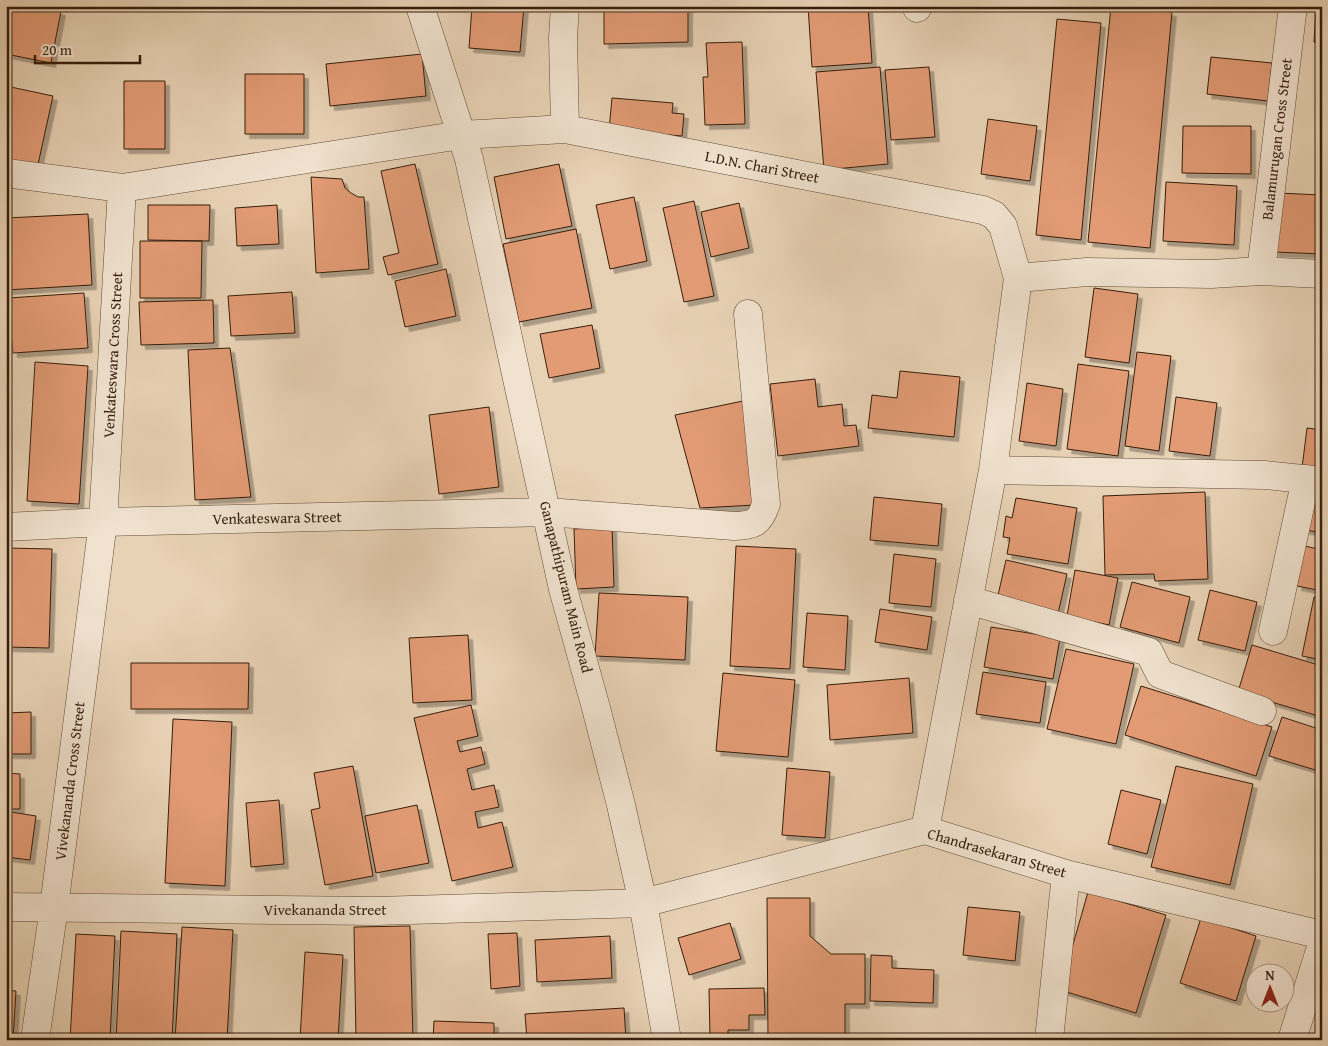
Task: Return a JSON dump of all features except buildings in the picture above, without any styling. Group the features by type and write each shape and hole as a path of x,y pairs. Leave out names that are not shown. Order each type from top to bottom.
{"street":[{"name":"Ganapathipuram Main Road","path":"420,6 469,159 563,589 612,770 643,902 667,1040"},
{"path":"565,6 565,129"},
{"name":"Balamurugan Cross Street","path":"1261,271 1293,6"},
{"name":"L.D.N. Chari Street","path":"6,173 122,188 461,136 565,129 983,210 994,215 1003,226 1018,278"},
{"name":"Venkateswara Cross Street","path":"103,522 122,188"},
{"path":"925,830 993,470 1018,278 1087,272 1212,274 1261,271 1322,274"},
{"name":"Venkateswara Street","path":"6,527 103,522 547,512 734,526 750,525 762,516 766,504 748,314"},
{"path":"993,470 1265,475 1314,480 1273,632"},
{"name":"Vivekananda Cross Street","path":"35,1040 54,907 103,522"},
{"path":"968,600 1149,652 1160,674 1262,711"},
{"name":"Chandrasekaran Street","path":"643,902 925,830 1066,874 1322,935"},
{"path":"1049,1040 1066,874"},
{"name":"Vivekananda Street","path":"6,907 378,911 643,902"},
{"path":"1292,1040 1322,944"}]}
